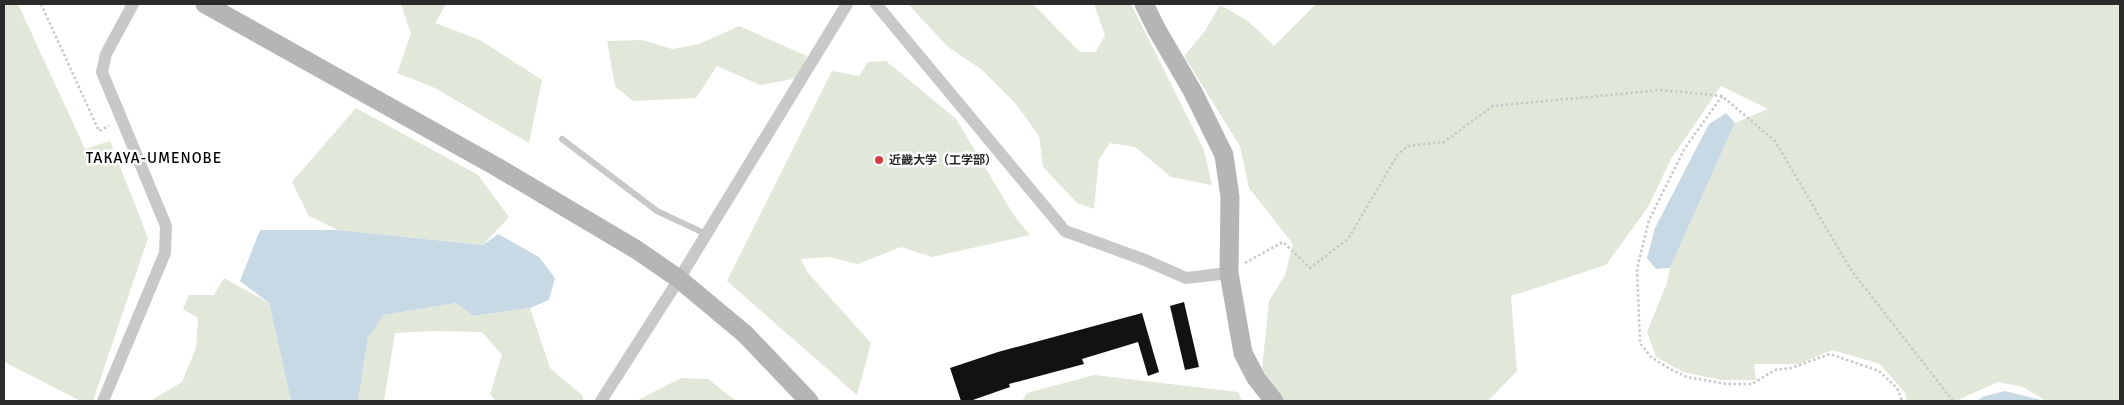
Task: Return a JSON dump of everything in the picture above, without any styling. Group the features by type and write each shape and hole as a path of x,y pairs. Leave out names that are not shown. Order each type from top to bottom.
{"street":[{"path":"103,401 165,253 166,226 102,72 106,54 133,4"},
{"path":"205,4 497,167 637,250 679,279 745,334 809,401"},
{"path":"601,401 679,279 847,4"},
{"path":"876,4 1065,231 1145,260 1186,278 1229,273"},
{"path":"1144,4 1193,92 1224,155 1230,197 1229,273 1243,353 1256,378 1274,401"}],"lane":[{"path":"562,139 657,211 706,234"}],"path":[{"path":"41,4 99,131 122,120"},
{"path":"1229,273 1283,242 1310,268 1348,239 1398,154 1408,146 1444,142 1493,106 1661,90 1722,96 1774,141 1851,270 1953,401"},
{"path":"1722,96 1685,148 1649,220 1637,269 1640,343 1651,357 1670,370 1687,377 1726,384 1752,384 1775,370 1791,368 1830,354 1879,371 1897,388 1902,401"}],"shaded area":[{"path":"4,4 18,4 85,149 110,141 148,238 93,401 81,401 4,362"},
{"path":"401,4 446,4 435,23 480,40 542,80 529,143 435,88 397,73 411,34"},
{"path":"908,4 1033,4 1080,52 1096,52 1105,35 1094,4 1131,4 1204,150 1212,185 1171,177 1135,147 1110,143 1099,159 1094,209 1077,203 1043,167 1039,136 1016,104 981,69 948,47"},
{"path":"1316,4 2120,4 2120,401 2046,401 2023,387 1998,382 1960,399 1962,401 1907,401 1905,393 1880,364 1832,350 1799,364 1754,364 1756,380 1721,380 1683,372 1656,357 1647,332 1667,283 1670,268 1735,123 1768,109 1721,86 1671,159 1648,207 1606,265 1511,296 1517,371 1488,401 1285,401 1262,369 1269,301 1285,275 1293,244 1249,188 1240,146 1184,56 1205,31 1220,5 1248,21 1274,46"},
{"path":"739,26 807,56 798,78 760,85 717,66 696,98 633,101 615,86 607,41 642,40 672,49 699,44"},
{"path":"886,61 956,119 1013,214 1030,235 932,257 901,247 858,264 829,257 801,259 808,273 871,343 857,395 727,281 832,71 859,76 868,62"},
{"path":"356,108 478,175 509,217 483,245 338,230 309,216 292,182"},
{"path":"224,278 269,303 291,401 150,401 182,382 196,348 198,318 183,309 189,295 214,295"},
{"path":"456,303 473,316 530,308 550,368 583,396 583,401 496,401 490,394 502,355 482,332 434,331 395,333 384,401 358,401 368,336 384,315"},
{"path":"1094,375 1238,392 1242,401 1022,401 1027,393"},
{"path":"681,378 708,379 736,401 636,401"}],"water":[{"path":"1726,113 1735,123 1670,268 1656,269 1647,258 1655,228 1709,124"},
{"path":"260,230 338,230 483,245 498,234 539,257 555,278 549,300 530,308 473,316 456,303 384,315 368,337 358,401 291,401 269,303 240,281"},
{"path":"2005,391 2045,401 1978,401 1982,397"}],"building":[{"path":"1184,302 1199,367 1185,370 1170,306"},
{"path":"1142,313 1159,372 1148,376 1138,342 1082,359 1084,364 1009,384 1010,387 970,401 961,401 950,368 998,352"}],"place":[{"name":"近畿大学（工学部）","path":"879,160"}],"district":[{"name":"TAKAYA-UMENOBE","path":"154,158"}]}
